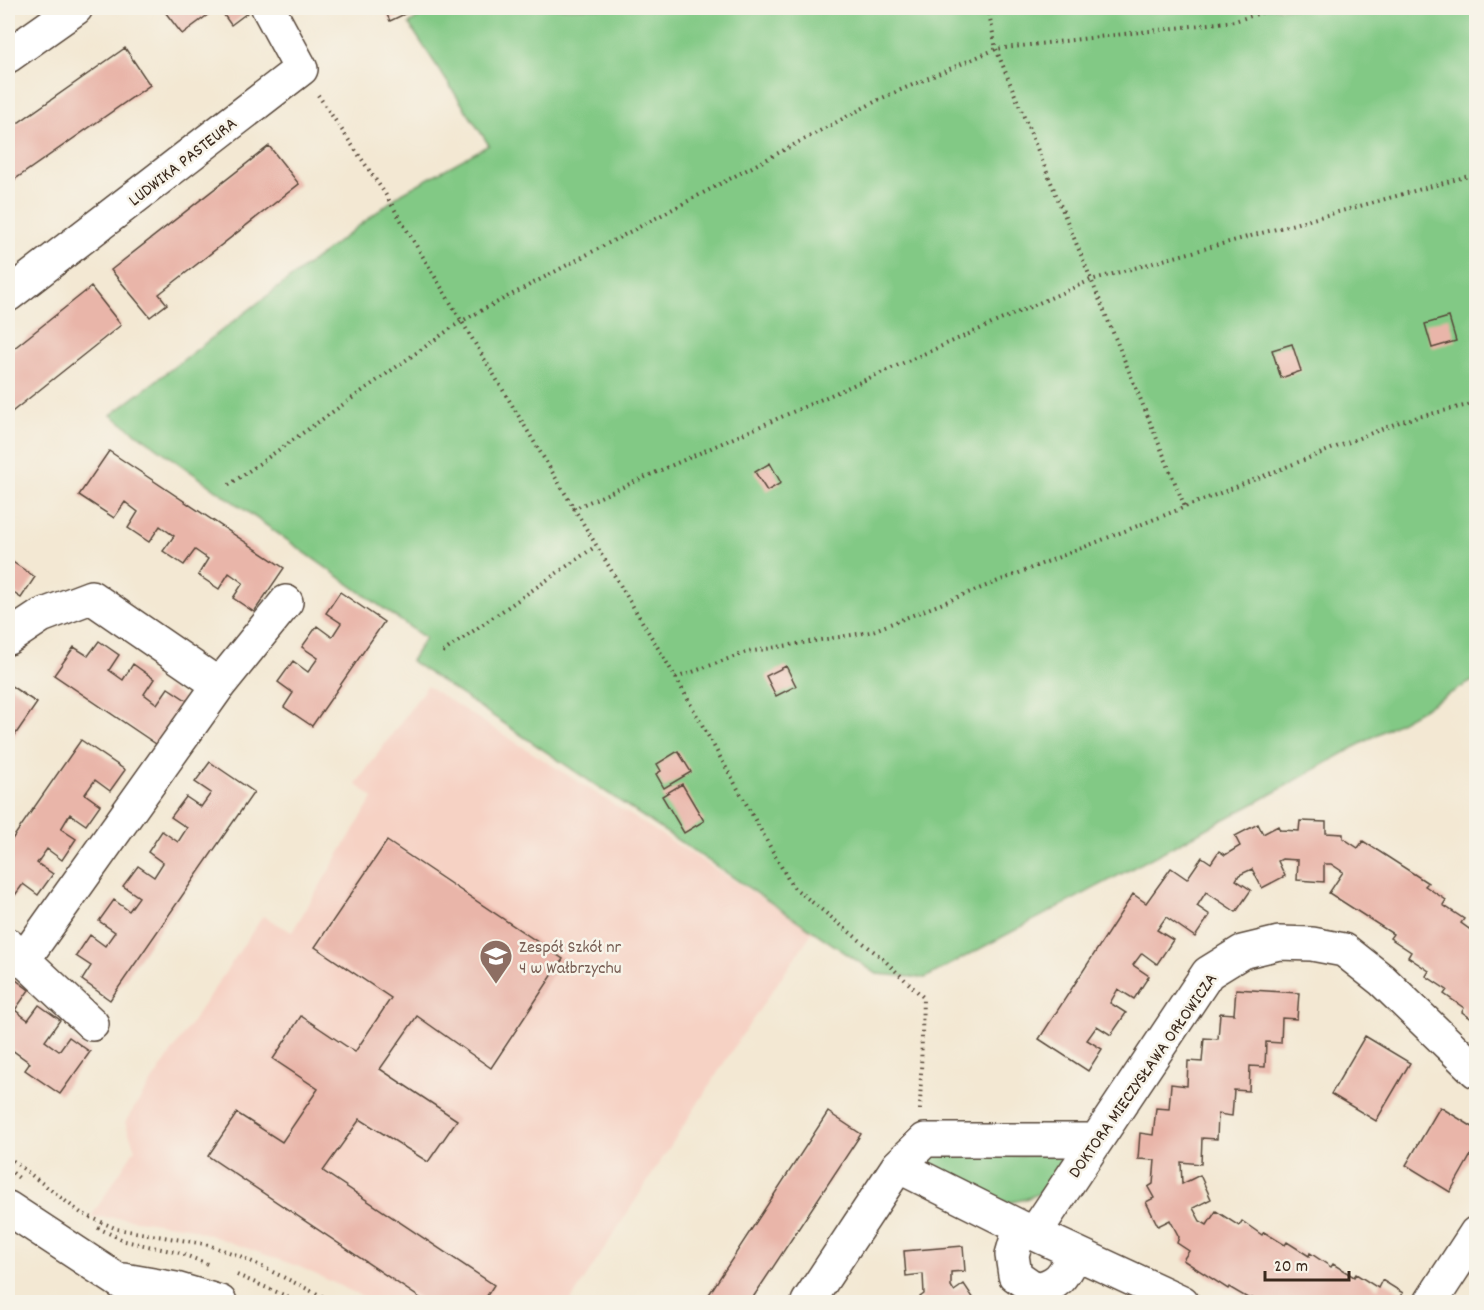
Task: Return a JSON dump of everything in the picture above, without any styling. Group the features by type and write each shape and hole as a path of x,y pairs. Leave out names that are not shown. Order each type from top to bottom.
{"street":[{"path":"8,56 76,8"},
{"path":"268,8 301,69"},
{"name":"LUDWIKA PASTEURA","path":"8,295 301,69"},
{"path":"8,638 41,616 91,597 219,685"},
{"path":"92,1024 16,952 219,685 286,602"},
{"name":"DOKTORA MIECZYSŁAWA ORŁOWICZA","path":"1075,1253 1065,1273 1052,1286 1035,1289 1015,1275 1012,1255 1027,1231 1094,1140 1208,973 1242,952 1279,943 1312,944 1344,950 1382,980 1476,1071"},
{"path":"808,1302 898,1166 925,1140 1094,1140"},
{"path":"898,1166 1027,1231 1182,1302"},
{"path":"15,1195 22,1221 151,1302"},
{"path":"1431,1302 1476,1233"},
{"path":"116,1279 176,1289 227,1288"}],"path":[{"path":"988,8 996,49 1185,507"},
{"path":"229,485 460,322 882,98 996,49 1235,21 1276,8"},
{"path":"301,69 384,192 460,322 676,678 792,885 882,958 923,998 919,1125 925,1140"},
{"path":"573,509 1091,280 1476,174"},
{"path":"676,678 747,652 870,633 1401,421 1476,403"},
{"path":"443,652 596,546"},
{"path":"8,1157 81,1213 117,1229 205,1244 231,1253 334,1302"},
{"path":"8,1169 15,1195"},
{"path":"89,1225 125,1241 180,1253 213,1266"},
{"path":"227,1288 300,1302"}],"shaded area":[{"name":"Zespół Szkół nr 4 w Wałbrzychu","path":"427,686 813,931 740,1038 570,1302 374,1302 300,1267 187,1227 122,1218 91,1217 135,1149 125,1122 263,916 292,932 373,798 356,784"}],"green space":[{"path":"433,8 1476,8 1476,679 1257,802 925,978 877,974 411,661 425,638 111,415 402,193 489,145 409,24"},
{"path":"929,1155 1067,1155 1046,1190 1026,1199 1007,1203 925,1162"}],"building":[{"path":"162,8 217,8 182,34"},
{"path":"219,8 242,8 247,13 231,25"},
{"path":"384,8 417,8 390,21"},
{"path":"125,48 150,85 8,184 8,130"},
{"path":"269,146 299,184 159,294 167,304 150,317 111,270"},
{"path":"91,287 121,325 8,415 8,353"},
{"path":"1449,317 1456,341 1432,348 1425,324"},
{"path":"1292,344 1301,371 1281,378 1272,350"},
{"path":"109,451 284,568 254,612 233,598 243,583 229,573 219,589 198,575 208,559 195,550 184,565 163,551 174,536 160,526 149,542 128,528 138,512 125,502 114,518 79,495"},
{"path":"770,463 781,483 767,491 755,472"},
{"path":"8,559 35,577 21,598 8,589"},
{"path":"340,592 384,622 312,726 284,707 293,693 278,682 293,661 308,672 318,658 302,647 317,626 332,637 341,623 326,613"},
{"path":"99,641 119,655 109,670 123,680 133,664 154,679 144,694 157,704 168,688 189,702 159,746 54,675 74,647 88,656"},
{"path":"786,666 796,686 776,696 766,676"},
{"path":"8,684 37,703 13,738 8,735"},
{"path":"81,740 125,770 110,791 95,780 85,794 100,805 86,825 70,814 61,829 76,839 62,860 47,849 37,863 53,874 38,895 23,884 13,898 8,894 8,845"},
{"path":"678,751 691,772 664,788 656,774 661,771 657,764"},
{"path":"210,762 254,792 110,1000 82,980 91,966 76,956 90,935 105,946 115,932 99,921 114,900 129,911 139,897 123,886 138,866 154,877 163,863 148,852 162,831 178,842 187,828 171,817 186,797 201,807 211,793 195,782"},
{"path":"682,784 704,821 684,833 662,796"},
{"path":"1300,821 1326,822 1326,833 1343,834 1343,838 1358,848 1363,841 1428,883 1425,886 1446,900 1443,905 1464,919 1461,923 1476,934 1476,1022 1462,1012 1464,1008 1444,994 1447,990 1426,976 1429,971 1408,957 1411,952 1390,938 1393,934 1329,893 1343,872 1331,864 1324,864 1324,882 1297,880 1298,860 1282,859 1278,861 1285,876 1262,888 1252,869 1239,875 1236,880 1251,890 1236,912 1206,892 1197,906 1210,915 1195,937 1166,917 1157,930 1173,940 1157,964 1142,953 1133,965 1149,976 1134,999 1118,989 1110,1003 1126,1013 1111,1035 1097,1026 1087,1040 1102,1049 1088,1071 1039,1039 1133,894 1146,903 1171,868 1187,879 1202,857 1211,863 1219,851 1225,855 1240,846 1235,836 1258,824 1263,834 1278,826 1280,830 1299,831"},
{"path":"387,841 563,959 491,1068 417,1016 380,1069 457,1120 428,1162 360,1119 323,1171 494,1285 483,1302 426,1302 208,1156 237,1113 282,1142 318,1089 273,1059 301,1016 355,1052 391,998 315,947"},
{"path":"8,974 29,990 15,1010 28,1020 39,1005 60,1020 45,1041 59,1051 69,1037 90,1052 60,1094 25,1070 30,1063 8,1047"},
{"path":"1236,989 1299,993 1297,1019 1282,1018 1281,1043 1266,1042 1265,1067 1250,1066 1249,1091 1234,1090 1232,1116 1218,1114 1217,1139 1202,1138 1201,1164 1181,1162 1182,1184 1200,1175 1211,1199 1193,1208 1200,1221 1207,1225 1216,1211 1239,1226 1242,1221 1262,1235 1264,1232 1285,1245 1287,1242 1331,1267 1333,1264 1354,1277 1356,1274 1378,1288 1382,1280 1403,1293 1398,1302 1260,1302 1252,1298 1251,1300 1229,1287 1228,1289 1183,1260 1189,1251 1177,1243 1179,1237 1170,1220 1158,1226 1146,1202 1154,1198 1148,1187 1153,1184 1155,1160 1138,1159 1140,1133 1153,1135 1156,1108 1169,1109 1171,1084 1187,1086 1188,1061 1202,1062 1204,1038 1218,1039 1220,1013 1234,1014"},
{"path":"1365,1036 1410,1063 1376,1121 1331,1094"},
{"path":"1440,1107 1476,1129 1476,1146 1450,1192 1406,1165"},
{"path":"828,1112 861,1134 750,1302 704,1302"},
{"path":"963,1246 965,1271 951,1272 951,1286 954,1291 964,1284 976,1302 924,1302 920,1297 924,1294 923,1274 906,1276 904,1251"}],"place":[{"name":"Zespół Szkół nr 4 w Wałbrzychu","path":"496,985"}]}
